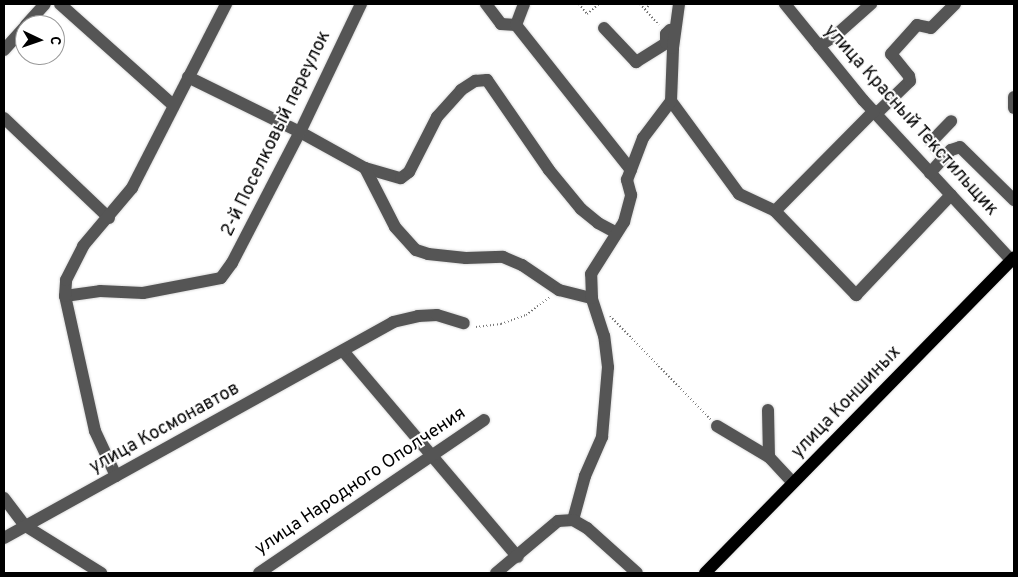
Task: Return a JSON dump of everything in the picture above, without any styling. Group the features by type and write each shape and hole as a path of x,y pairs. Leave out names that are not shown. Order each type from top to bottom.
{"main road":[{"name":"улица Коншиных","path":"705,573 1013,258"}],"street":[{"path":"36,15 46,4"},
{"path":"60,4 173,104"},
{"path":"116,476 95,431 65,296 66,280 83,246 132,188 173,104 226,4"},
{"name":"2-й Поселковый переулок","path":"65,296 100,290 143,293 220,278 232,263 300,132 361,4"},
{"path":"486,4 501,24 516,25 631,170"},
{"path":"516,25 524,4"},
{"path":"573,520 585,476 602,438 608,367 605,344 592,298 591,274 624,222 631,195 628,180 643,138 670,100 679,4"},
{"name":"улица Красный Текстильщик","path":"784,4 875,112 930,173 1013,258"},
{"path":"819,46 836,35 871,4"},
{"path":"774,211 910,80 909,76 891,54 918,25 931,28 955,4"},
{"path":"604,28 636,62 666,43 666,34 676,24"},
{"path":"4,50 15,38"},
{"path":"188,77 300,132 365,168 401,178 409,172 437,117 461,90 475,81 488,80 544,163 581,209 598,223 617,233"},
{"path":"1014,97 1014,108"},
{"path":"670,100 740,194 774,211 856,295 951,195"},
{"path":"4,118 108,218"},
{"path":"944,157 931,142 951,121"},
{"path":"930,173 955,146 960,147 1014,200"},
{"path":"365,168 395,227 416,250 428,254 466,258 503,257 522,266 559,290 592,298"},
{"name":"улица Космонавтов","path":"4,538 24,525 393,322 418,316 437,315 464,323"},
{"path":"343,351 518,557"},
{"path":"768,410 768,457"},
{"name":"улица Народного Ополчения","path":"258,573 484,420"},
{"path":"717,426 768,457 793,483"},
{"path":"4,498 24,525 101,573"},
{"path":"496,573 518,557 558,520 573,520 586,528 637,573"}],"path":[{"path":"579,4 587,14 599,4"},
{"path":"640,4 666,34"},
{"path":"645,9 651,4"},
{"path":"464,323 479,328 501,324 526,315 559,290"},
{"path":"592,298 717,426"}]}
